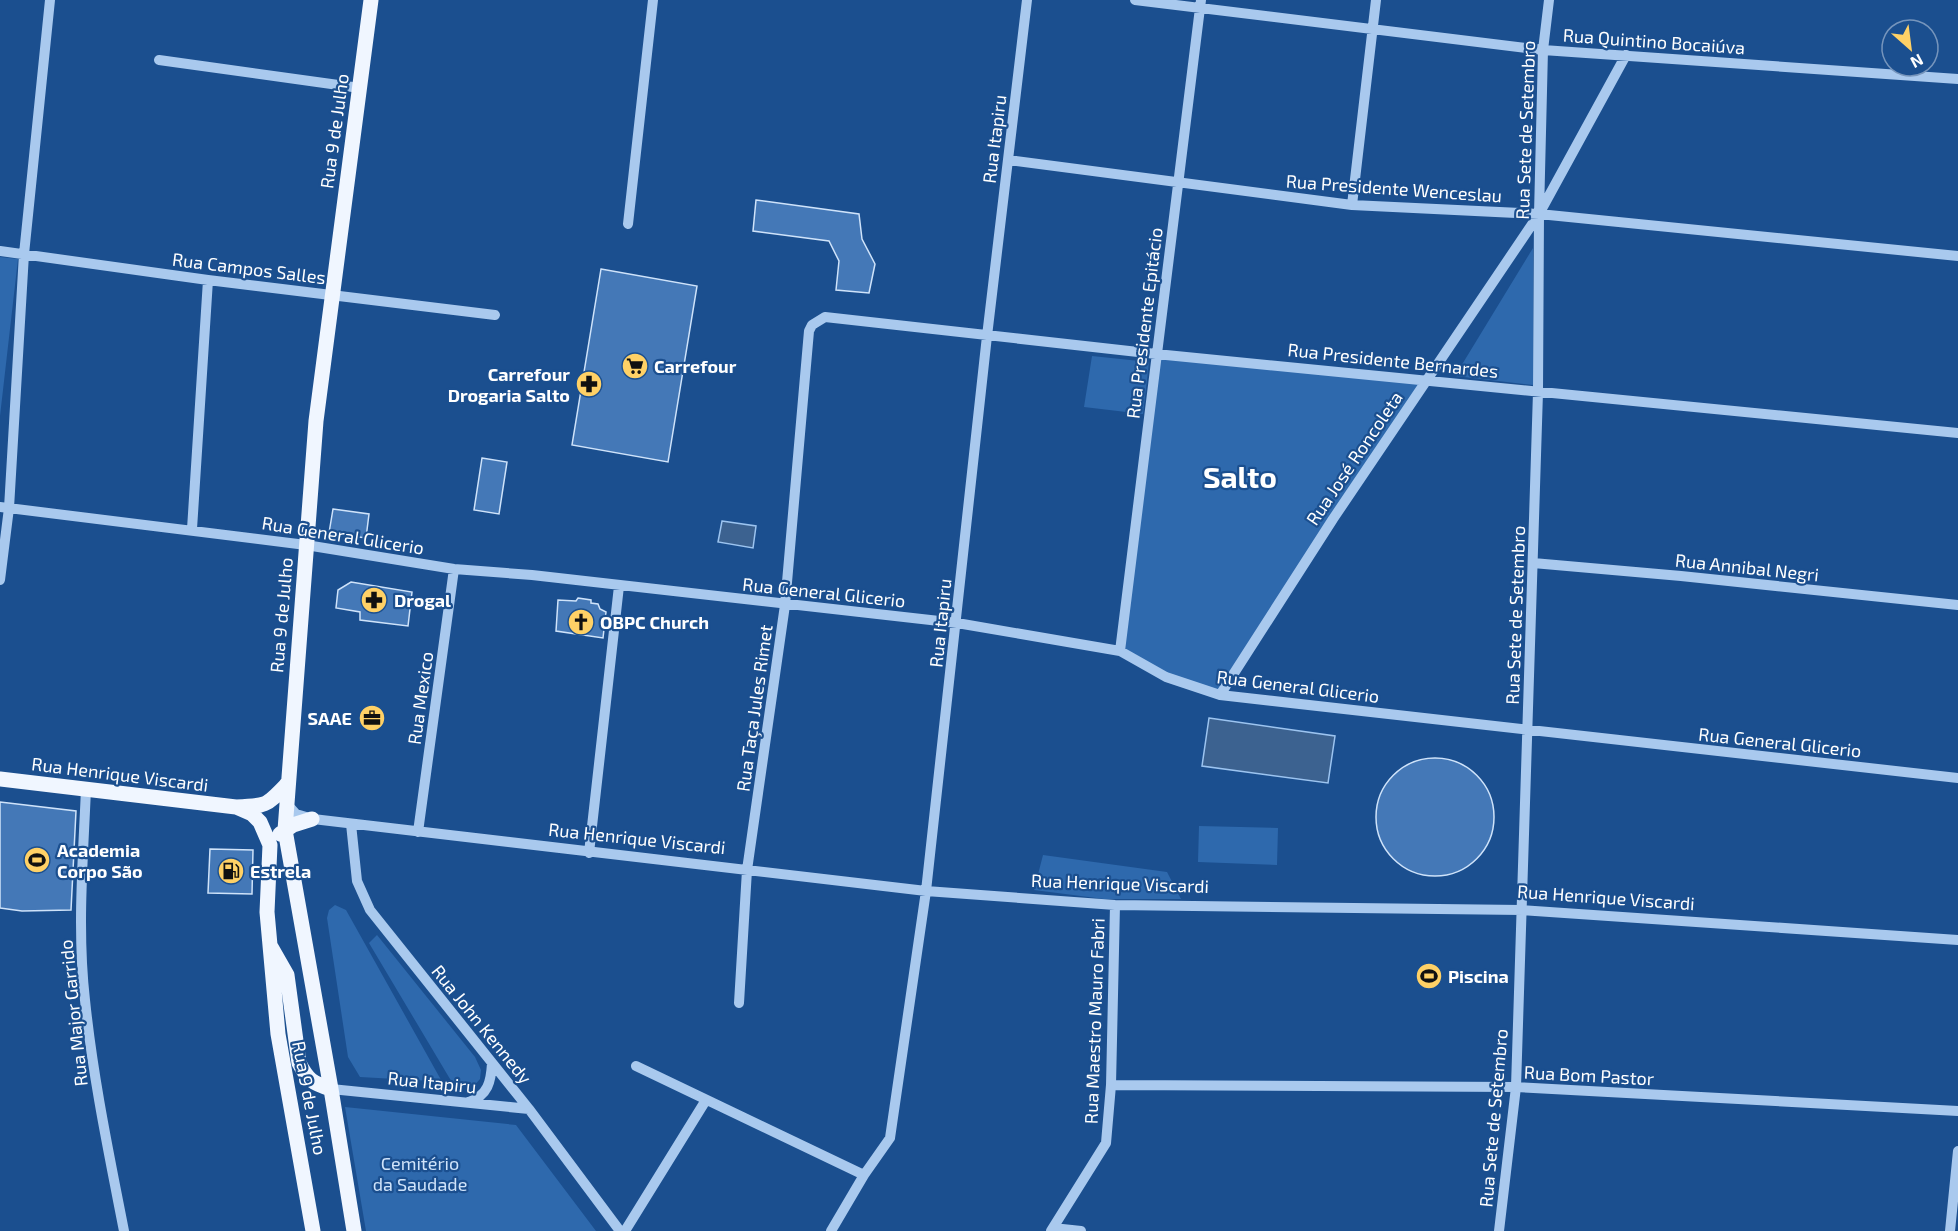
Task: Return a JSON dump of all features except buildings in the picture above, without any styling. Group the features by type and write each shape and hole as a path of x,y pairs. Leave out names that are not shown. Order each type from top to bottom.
{"main road":[{"name":"Rua 9 de Julho","path":"354,1231 285,830 316,421 371,0"},
{"name":"Rua Henrique Viscardi","path":"0,779 236,807 263,806 271,802 287,784"},
{"name":"Rua 9 de Julho","path":"236,807 252,814 260,822 270,845 268,941 278,1034 314,1231"},
{"path":"270,845 285,830 312,819"},
{"path":"268,941 287,975 299,1063 305,1075 315,1084 331,1089"}],"street":[{"path":"0,580 24,254 50,0"},
{"path":"628,224 653,0"},
{"name":"Rua Itapiru","path":"831,1231 864,1175 890,1138 926,891 987,336 1027,0"},
{"name":"Rua Quintino Bocaiúva","path":"1135,0 1201,4 1373,29 1543,50 1958,79"},
{"path":"1352,205 1376,0"},
{"name":"Rua Sete de Setembro","path":"1499,1231 1516,1087 1538,392 1543,50 1548,0"},
{"name":"Rua Presidente Epitácio","path":"1120,651 1201,4"},
{"name":"Rua José Roncoleta","path":"1220,695 1333,519 1539,214 1626,55"},
{"path":"159,60 360,88"},
{"name":"Rua Presidente Wenceslau","path":"1008,160 1352,205 1539,214 1958,256"},
{"name":"Rua Campos Salles","path":"0,251 208,280 495,315"},
{"path":"192,530 208,280"},
{"name":"Rua Presidente Bernardes","path":"825,317 1156,354 1958,433"},
{"name":"Rua Taça Jules Rimet","path":"739,1003 747,870 785,605 809,331 812,325 825,317"},
{"name":"Rua General Glicerio","path":"4,507 306,545 454,569 532,575 957,623 1120,651 1166,676 1220,695 1958,778"},
{"name":"Rua Annibal Negri","path":"1533,563 1682,576 1958,606"},
{"name":"Rua Mexico","path":"418,832 454,569"},
{"path":"589,853 619,586"},
{"name":"Rua Major Garrido","path":"86,789 81,916 85,999 98,1101 124,1231"},
{"name":"Rua Henrique Viscardi","path":"288,805 296,814 312,819 926,891 1115,905 1522,910 1958,940"},
{"name":"Rua John Kennedy","path":"351,824 357,881 370,910 529,1109 620,1231"},
{"name":"Rua Maestro Mauro Fabri","path":"1052,1229 1106,1143 1111,1085 1115,905"},
{"path":"466,1103 478,1099 485,1092 491,1081 492,1063"},
{"path":"636,1066 864,1175"},
{"name":"Rua Bom Pastor","path":"1111,1085 1516,1087 1958,1111"},
{"name":"Rua Itapiru","path":"331,1089 529,1109"},
{"path":"626,1231 706,1100"},
{"path":"1950,1231 1958,1150"},
{"path":"1052,1229 1081,1231"}],"green space":[{"path":"1533,248 1533,385 1455,376"},
{"path":"0,257 18,259 0,416"},
{"path":"1092,356 1149,362 1143,414 1084,407"},
{"path":"1158,357 1422,381 1217,693 1166,676 1121,649"},
{"path":"1199,826 1278,828 1277,865 1198,862"},
{"path":"1043,855 1167,872 1181,899 1104,899 1034,890"},
{"path":"335,905 346,910 445,1087 431,1081 360,1077 348,1057 327,918 329,910"},
{"path":"377,935 475,1057 481,1070 480,1079 472,1088 453,1084 369,943"},
{"name":"Cemitério da Saudade","path":"345,1107 516,1125 596,1231 366,1231"}],"shaded area":[{"path":"722,521 756,526 753,548 718,542"},
{"path":"1209,718 1335,736 1328,783 1202,766"}],"place":[{"name":"Carrefour","path":"635,366"},
{"name":"Carrefour Drogaria Salto","path":"589,384"},
{"name":"Drogal","path":"374,600"},
{"name":"OBPC Church","path":"581,622"},
{"name":"SAAE","path":"372,718"},
{"name":"Academia Corpo São","path":"37,860"},
{"name":"Estrela","path":"231,871"},
{"name":"Piscina","path":"1429,976"}],"district":[{"name":"Salto","path":"1240,476"}]}
